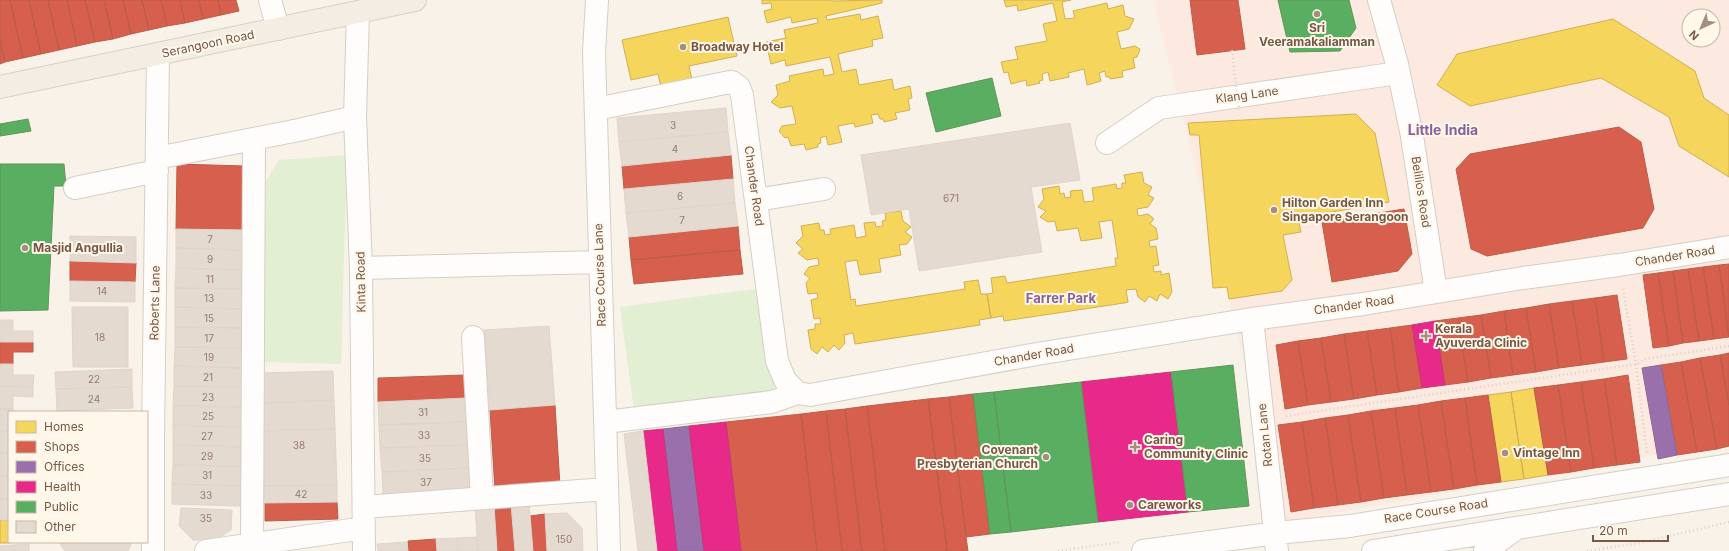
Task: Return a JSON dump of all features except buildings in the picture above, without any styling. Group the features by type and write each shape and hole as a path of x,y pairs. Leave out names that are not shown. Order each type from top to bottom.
{"main road":[{"name":"Serangoon Road","path":"0,87 415,0"}],"street":[{"path":"270,0 278,29"},
{"name":"Race Course Lane","path":"597,0 594,52 609,551"},
{"name":"Belilios Road","path":"1379,0 1398,73 1412,136 1436,292"},
{"name":"Kinta Road","path":"358,13 355,117 361,268 364,551"},
{"name":"Roberts Lane","path":"154,551 158,55"},
{"name":"Klang Lane","path":"1107,143 1159,108 1398,73"},
{"name":"Chander Road","path":"596,109 732,82 739,87 742,95 777,361 785,380 797,393 810,395 1030,355 1252,319 1523,278 1619,266 1729,247"},
{"path":"75,188 254,140 355,117"},
{"path":"252,543 254,140"},
{"path":"756,200 824,189"},
{"path":"361,268 600,262"},
{"name":"Rotan Lane","path":"1252,319 1277,542"},
{"path":"473,337 482,498"},
{"path":"605,422 772,402 797,393"},
{"name":"Race Course Road","path":"1142,551 1277,542 1388,519 1729,465"},
{"path":"206,551 252,543 364,517 482,498 607,489"},
{"path":"1376,551 1443,546 1519,527 1729,494"},
{"path":"1388,519 1419,523 1429,529 1443,546"},
{"path":"1485,551 1519,527"}],"path":[{"path":"1232,50 1238,110"},
{"path":"1619,266 1636,364 1649,467 1654,477"},
{"path":"1263,419 1636,364 1646,359 1729,346"},
{"path":"1587,551 1639,543 1729,522"}],"shaded area":[{"name":"Little India","path":"1153,0 1729,0 1729,441 1285,522"}],"green space":[{"path":"347,155 341,364 263,362 266,181 279,160"},
{"path":"761,288 775,391 634,410 620,307"}],"place":[{"name":"Sri Veeramakaliamman","path":"1317,14"},
{"name":"Broadway Hotel","path":"683,47"},
{"name":"Hilton Garden Inn Singapore Serangoon","path":"1274,210"},
{"name":"Masjid Angullia","path":"25,248"},
{"name":"Kerala Ayuverda Clinic","path":"1426,336"},
{"name":"Caring Community Clinic","path":"1135,447"},
{"name":"Vintage Inn","path":"1505,453"},
{"name":"Covenant Presbyterian Church","path":"1046,457"},
{"name":"Careworks","path":"1130,505"}],"district":[{"name":"Little India","path":"1443,130"},
{"name":"Farrer Park","path":"1061,298"}]}
